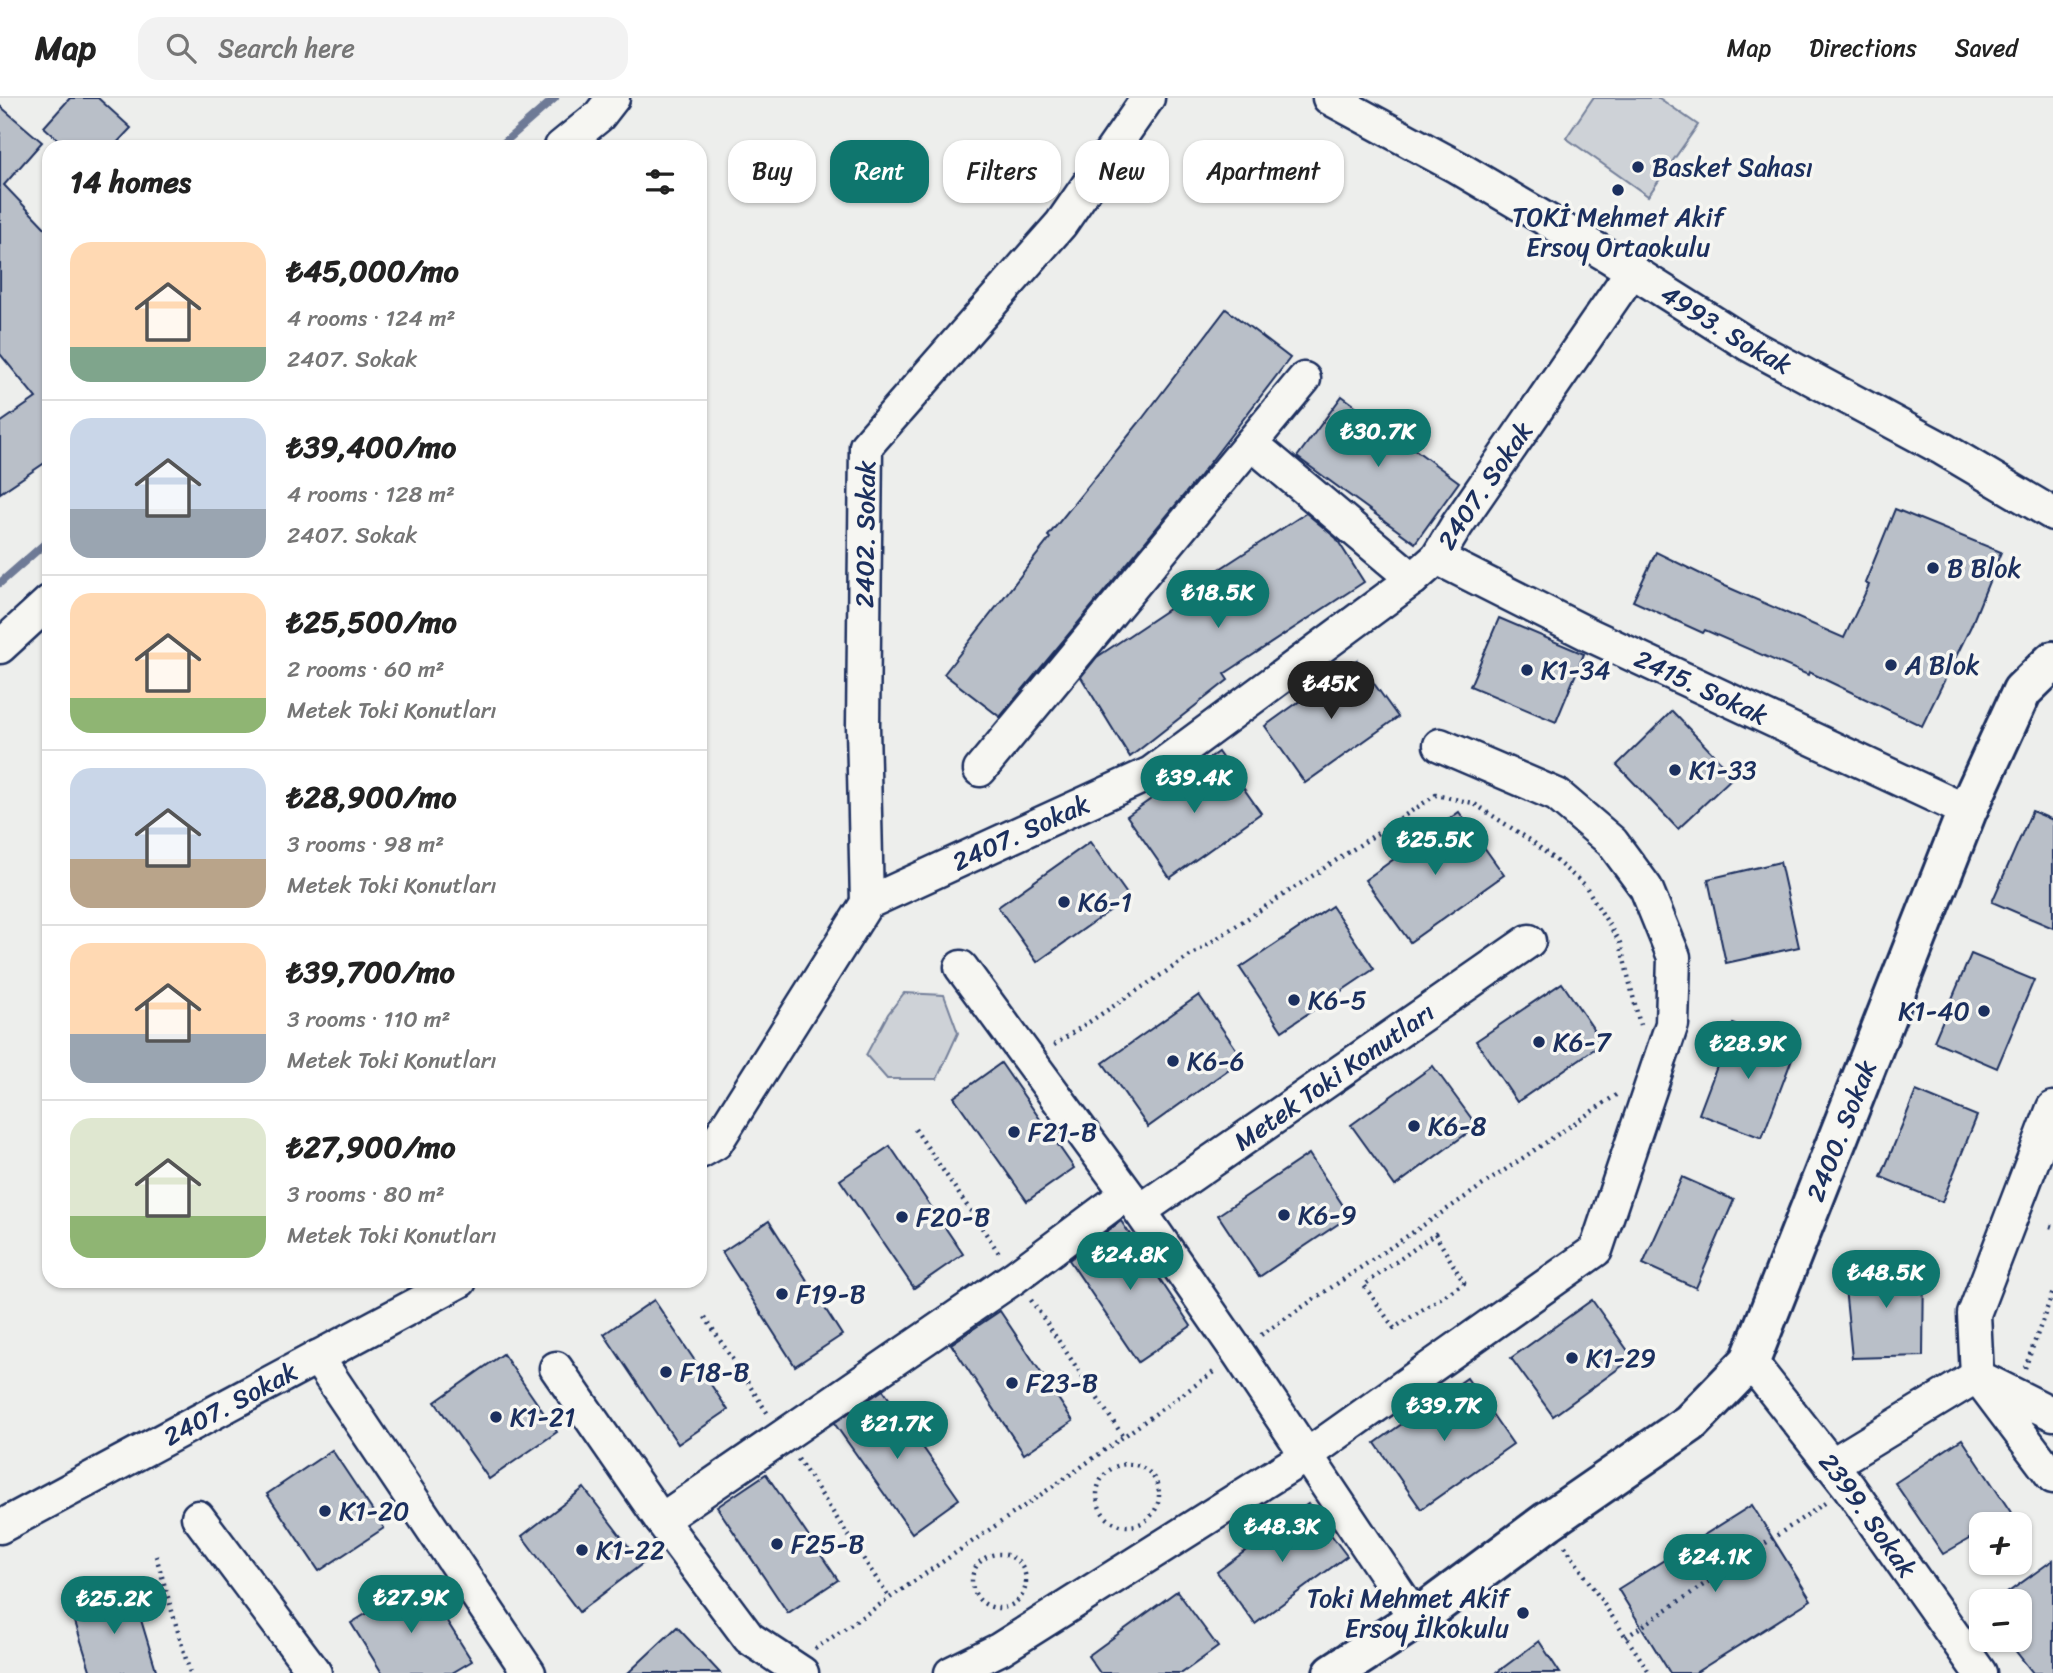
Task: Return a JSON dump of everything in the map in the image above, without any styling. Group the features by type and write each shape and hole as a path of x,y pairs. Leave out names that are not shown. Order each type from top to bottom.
{"main road":[{"name":"2400. Sokak","path":"1333,1673 1416,1619 1548,1521 1690,1423 1750,1361 1967,811 2022,691 2053,661"}],"street":[{"path":"570,140 599,116 613,98"},
{"name":"2402. Sokak","path":"867,903 863,726 866,446 1061,224 1148,98"},
{"name":"4993. Sokak","path":"1329,98 1457,167 1632,271 1749,345 1943,449 2053,514"},
{"name":"2407. Sokak","path":"867,903 1151,773 1413,579 1437,558 1632,271"},
{"path":"980,769 1304,379"},
{"path":"1251,443 1413,579"},
{"name":"2415. Sokak","path":"1437,558 1590,635 1967,811"},
{"path":"0,647 42,609"},
{"path":"951,1673 1000,1649 1307,1455 1596,1250 1672,1024 1674,957 1646,888 1612,842 1557,795 1440,746"},
{"path":"707,1148 716,1143 867,903"},
{"name":"Metek Toki Konutları","path":"661,1520 1016,1277 1529,941"},
{"path":"961,967 1133,1202 1239,1354 1416,1619"},
{"path":"2053,1108 1973,1314 1977,1377 2053,1477"},
{"name":"2407. Sokak","path":"0,1527 447,1288"},
{"path":"317,1357 529,1673"},
{"name":"2399. Sokak","path":"1750,1361 1840,1476 1980,1673"},
{"path":"556,1368 661,1520 749,1638 796,1669"},
{"path":"1977,1377 2053,1414"},
{"path":"1840,1476 1977,1377"},
{"path":"198,1517 315,1673"}],"path":[{"path":"1044,1052 1436,794 1473,803 1533,842 1585,885 1620,943 1640,1026 1638,1038"},
{"path":"796,1669 1239,1354 1254,1340 1620,1092"},
{"path":"1435,1234 1465,1283 1394,1328 1364,1284 1387,1267 1435,1234"},
{"path":"2024,1369 2053,1292"},
{"path":"1126,1464 1146,1469 1158,1486 1159,1496 1157,1507 1144,1522 1124,1527 1105,1518 1096,1500 1100,1480 1106,1472 1126,1464"},
{"path":"1626,1637 1840,1476"},
{"path":"1548,1521 1650,1673"},
{"path":"1003,1553 1018,1561 1026,1576 1026,1585 1018,1600 1002,1608 984,1603 974,1589 974,1570 979,1563 994,1554 1003,1553"},
{"path":"156,1556 190,1673"}],"shaded area":[{"name":"Basket Sahası","path":"1593,98 1659,98 1698,125 1648,196 1566,138"},
{"path":"904,993 944,995 958,1033 937,1079 887,1079 866,1055 888,1014"}],"building":[{"path":"70,98 98,98 131,128 120,140 58,140 44,127"},
{"path":"0,106 42,142 4,185 42,225 42,465 0,493 0,423 36,398 0,354"},
{"path":"1226,309 1290,358 1198,478 1000,717 944,674"},
{"path":"1342,396 1459,482 1415,543 1297,457"},
{"path":"1895,509 2001,552 1971,626 1922,726 1809,672 1808,675 1705,630 1703,633 1633,601 1656,552 1725,586 1844,638 1869,585 1865,583"},
{"path":"1306,513 1336,538 1364,582 1224,674 1228,680 1130,757 1081,677 1097,657 1209,582 1206,578"},
{"name":"K1-34","path":"1499,618 1584,654 1556,722 1470,686"},
{"path":"1357,660 1398,717 1305,783 1265,726"},
{"name":"K1-33","path":"1672,711 1734,776 1678,829 1617,765"},
{"path":"1218,752 1261,813 1170,878 1127,816"},
{"path":"2032,811 2053,820 2053,928 1992,902"},
{"path":"1459,812 1504,875 1410,942 1365,880"},
{"name":"K6-1","path":"1090,842 1129,897 1037,962 998,907"},
{"path":"1780,862 1799,947 1726,963 1708,879"},
{"name":"K6-5","path":"1332,906 1374,969 1282,1031 1240,968"},
{"name":"K1-40","path":"1971,954 2034,980 1997,1068 1934,1041"},
{"name":"K6-7","path":"1562,983 1603,1043 1517,1102 1476,1041"},
{"name":"K6-6","path":"1199,995 1243,1059 1148,1127 1103,1063"},
{"path":"1733,1024 1796,1048 1762,1138 1699,1114"},
{"name":"F21-B","path":"1001,1063 1074,1168 1027,1201 954,1097"},
{"name":"K6-8","path":"1433,1066 1477,1126 1395,1186 1351,1125"},
{"path":"1916,1091 1977,1116 1942,1202 1881,1177"},
{"name":"F20-B","path":"890,1146 963,1254 914,1288 840,1180"},
{"name":"K6-9","path":"1309,1154 1350,1216 1259,1277 1218,1215"},
{"path":"1682,1177 1734,1200 1696,1288 1643,1264"},
{"name":"F19-B","path":"769,1221 842,1335 795,1366 722,1252"},
{"path":"1121,1221 1191,1326 1138,1362 1069,1260"},
{"path":"1924,1262 1923,1356 1852,1358 1843,1268"},
{"name":"F18-B","path":"654,1300 728,1410 678,1444 604,1334"},
{"name":"K1-29","path":"1592,1300 1633,1358 1553,1416 1511,1358"},
{"name":"F23-B","path":"1000,1311 1073,1421 1024,1454 951,1344"},
{"name":"K1-21","path":"503,1354 557,1432 489,1479 435,1402"},
{"path":"1467,1378 1513,1444 1421,1509 1375,1443"},
{"path":"883,1390 959,1499 912,1533 834,1423"},
{"path":"1962,1439 2011,1512 1969,1512 1969,1539 1943,1554 1895,1483"},
{"name":"K1-20","path":"332,1450 384,1528 319,1571 267,1494"},
{"name":"F25-B","path":"766,1474 838,1580 788,1613 717,1507"},
{"name":"K1-22","path":"584,1488 642,1564 579,1612 522,1536"},
{"path":"1308,1504 1347,1556 1255,1624 1217,1572"},
{"path":"1752,1505 1811,1600 1695,1673 1670,1673 1618,1589"},
{"path":"2053,1560 2053,1673 2033,1673 2016,1652 2032,1652 2032,1589 2013,1589"},
{"path":"421,1580 472,1661 452,1673 382,1673 351,1623"},
{"path":"132,1590 157,1673 91,1673 71,1609"},
{"path":"1177,1591 1218,1647 1182,1673 1100,1673 1088,1656"},
{"path":"677,1627 720,1673 628,1673"},
{"path":"1539,1641 1560,1673 1496,1673"}],"waterway":[{"path":"507,140 555,98"},
{"path":"0,583 42,546"}],"place":[{"name":"Basket Sahası","path":"1638,167"},
{"name":"TOKİ Mehmet Akif Ersoy Ortaokulu","path":"1618,190"},
{"name":"B Blok","path":"1933,568"},
{"name":"A Blok","path":"1891,665"},
{"name":"K1-34","path":"1527,670"},
{"name":"K1-33","path":"1675,770"},
{"name":"K6-1","path":"1064,902"},
{"name":"K6-5","path":"1294,1000"},
{"name":"K1-40","path":"1984,1011"},
{"name":"K6-7","path":"1539,1042"},
{"name":"K6-6","path":"1173,1061"},
{"name":"K6-8","path":"1414,1126"},
{"name":"F21-B","path":"1014,1132"},
{"name":"K6-9","path":"1284,1215"},
{"name":"F20-B","path":"902,1217"},
{"name":"F19-B","path":"782,1294"},
{"name":"K1-29","path":"1572,1358"},
{"name":"F18-B","path":"666,1372"},
{"name":"F23-B","path":"1012,1383"},
{"name":"K1-21","path":"496,1417"},
{"name":"K1-20","path":"325,1511"},
{"name":"F25-B","path":"777,1544"},
{"name":"K1-22","path":"582,1550"},
{"name":"Toki Mehmet Akif Ersoy İlkokulu","path":"1523,1613"}]}
